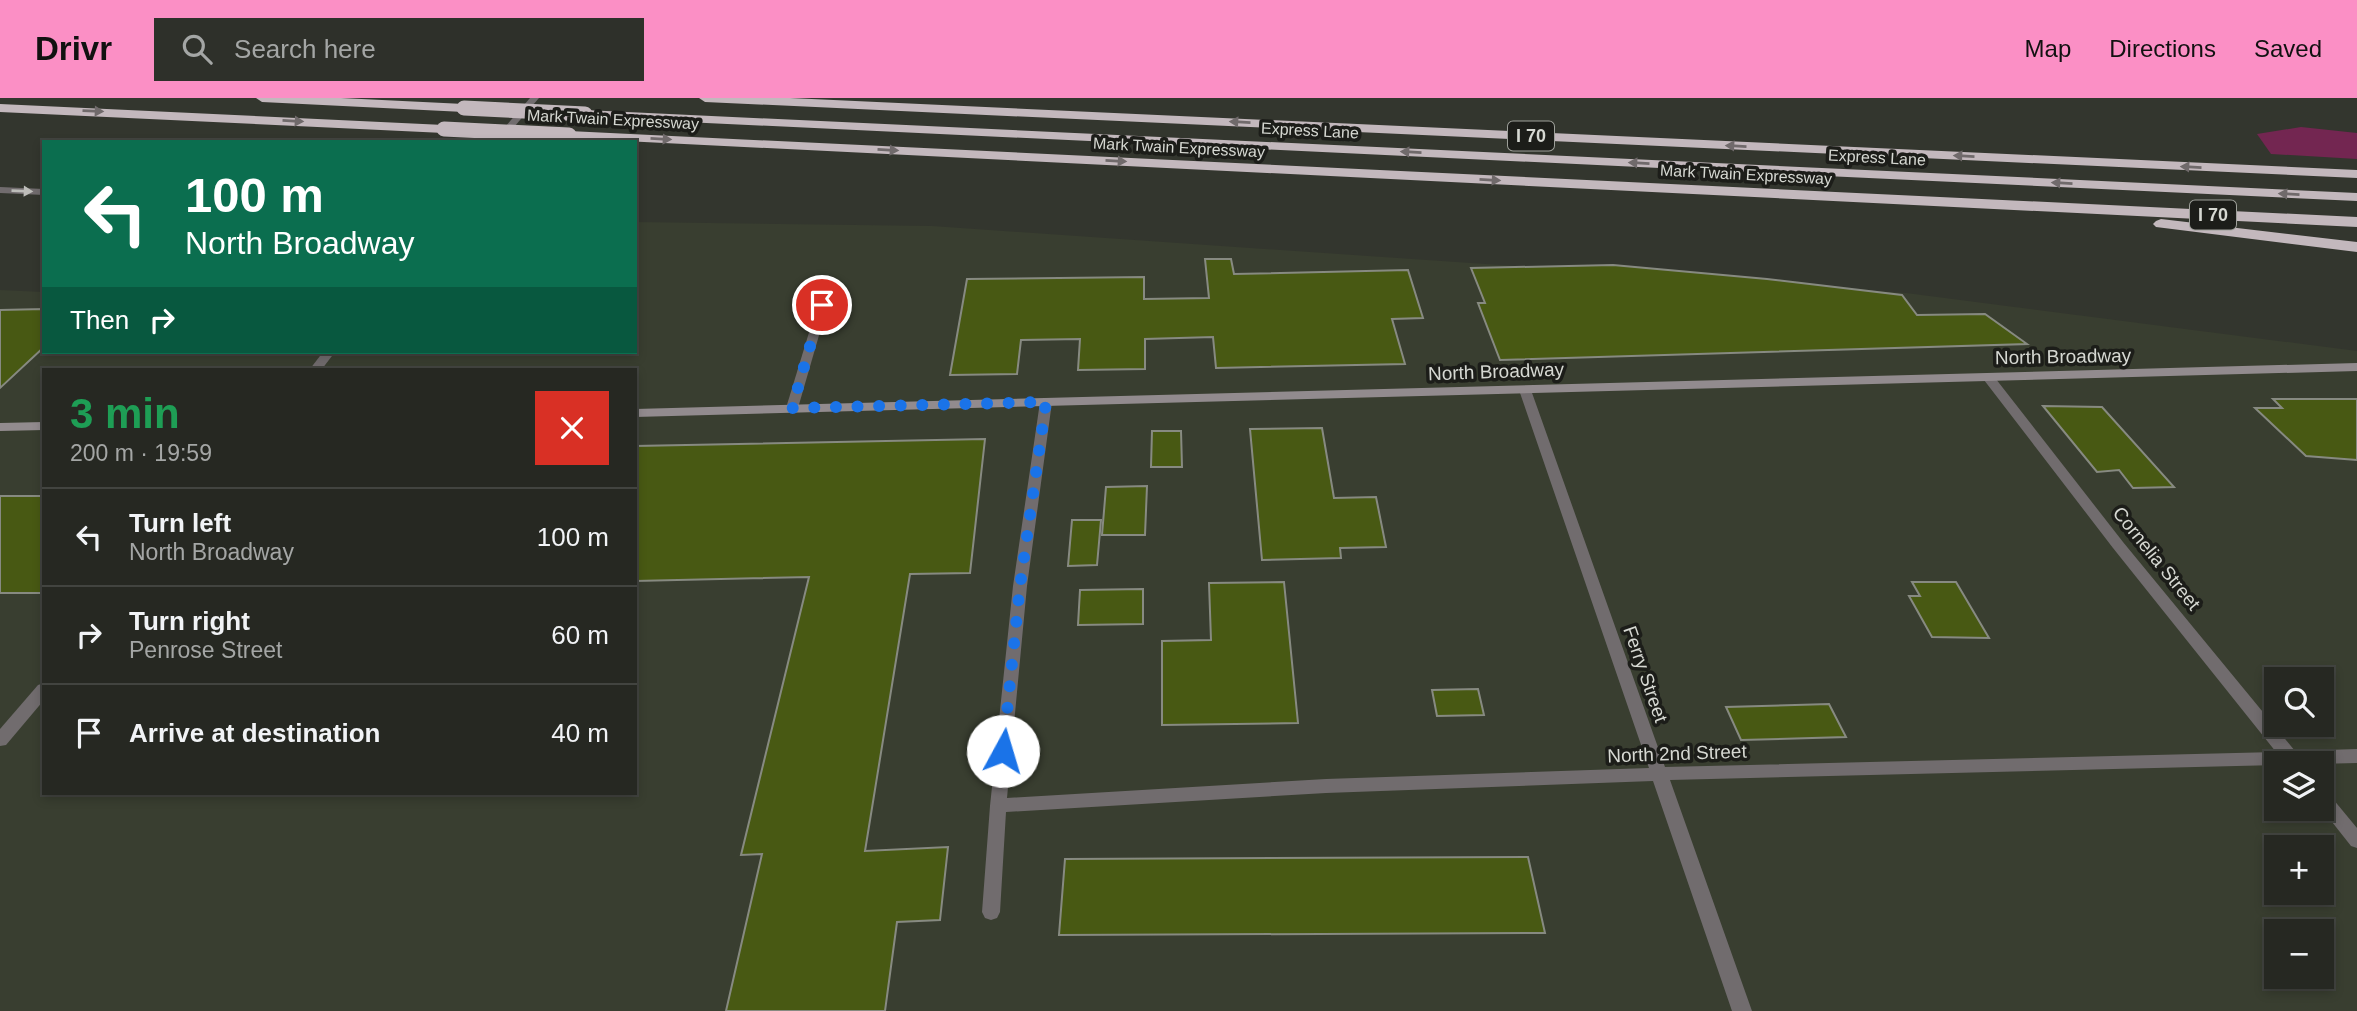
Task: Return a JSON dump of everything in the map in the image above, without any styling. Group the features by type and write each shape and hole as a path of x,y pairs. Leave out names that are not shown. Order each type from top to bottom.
{"highway":[{"name":"Express Lane","path":"262,98 2357,197"},
{"name":"Mark Twain Expressway","path":"705,98 2357,174"},
{"name":"Mark Twain Expressway","path":"0,108 2357,222"},
{"path":"2069,208 2180,228 2357,247"}],"main road":[{"name":"North Broadway","path":"637,413 2357,367"},
{"path":"0,427 42,426"}],"street":[{"path":"498,140 535,98"},
{"path":"0,190 42,192"},
{"path":"792,408 830,280"},
{"path":"317,368 327,354"},
{"name":"Cornelia Street","path":"1988,377 2284,751"},
{"name":"Ferry Street","path":"1525,390 1742,1011"},
{"path":"992,912 998,806 1020,586 1046,402"},
{"path":"0,740 42,691"},
{"name":"North 2nd Street","path":"2334,759 2357,757"},
{"name":"North 2nd Street","path":"998,806 1326,786 1659,774 2264,763"},
{"path":"2334,813 2357,841"}],"shaded area":[{"path":"2301,127 2357,133 2357,159 2271,154 2257,134"},
{"path":"637,222 932,226 1906,293 2357,351 2357,1011 0,1011 0,290 42,292 42,354 637,354"}],"building":[{"path":"1205,259 1231,259 1234,274 1408,270 1423,318 1392,319 1405,364 1216,368 1213,337 1145,339 1145,369 1078,370 1080,339 1021,340 1017,374 950,375 967,279 1144,277 1144,299 1209,298"},
{"path":"1613,265 1902,295 1917,315 1985,314 2027,344 1500,360 1478,303 1485,303 1471,268"},
{"path":"42,309 42,349 0,388 0,310"},
{"path":"2273,399 2357,399 2357,460 2306,456 2255,408 2282,408"},
{"path":"2043,406 2102,407 2174,487 2133,488 2119,470 2097,472"},
{"path":"1322,428 1334,498 1376,497 1386,547 1340,548 1341,558 1262,560 1250,429"},
{"path":"1152,431 1181,431 1182,467 1151,467"},
{"path":"985,439 970,573 910,574 865,851 948,847 940,920 897,922 885,1011 726,1011 762,854 741,855 809,577 637,581 637,446"},
{"path":"1147,486 1145,535 1102,535 1106,487"},
{"path":"0,496 42,496 42,593 0,593"},
{"path":"1072,520 1101,520 1097,565 1068,566"},
{"path":"1284,582 1298,723 1162,725 1162,641 1211,640 1209,583"},
{"path":"1912,582 1956,582 1989,638 1932,637 1909,596 1920,596"},
{"path":"1143,589 1143,624 1078,625 1080,590"},
{"path":"1478,689 1484,715 1437,716 1432,690"},
{"path":"1829,704 1846,737 1741,740 1726,707"},
{"path":"1528,857 1545,933 1059,935 1065,859"}],"route":[{"path":"822,305 792,408 1046,402 1020,586 1003,751"}]}
